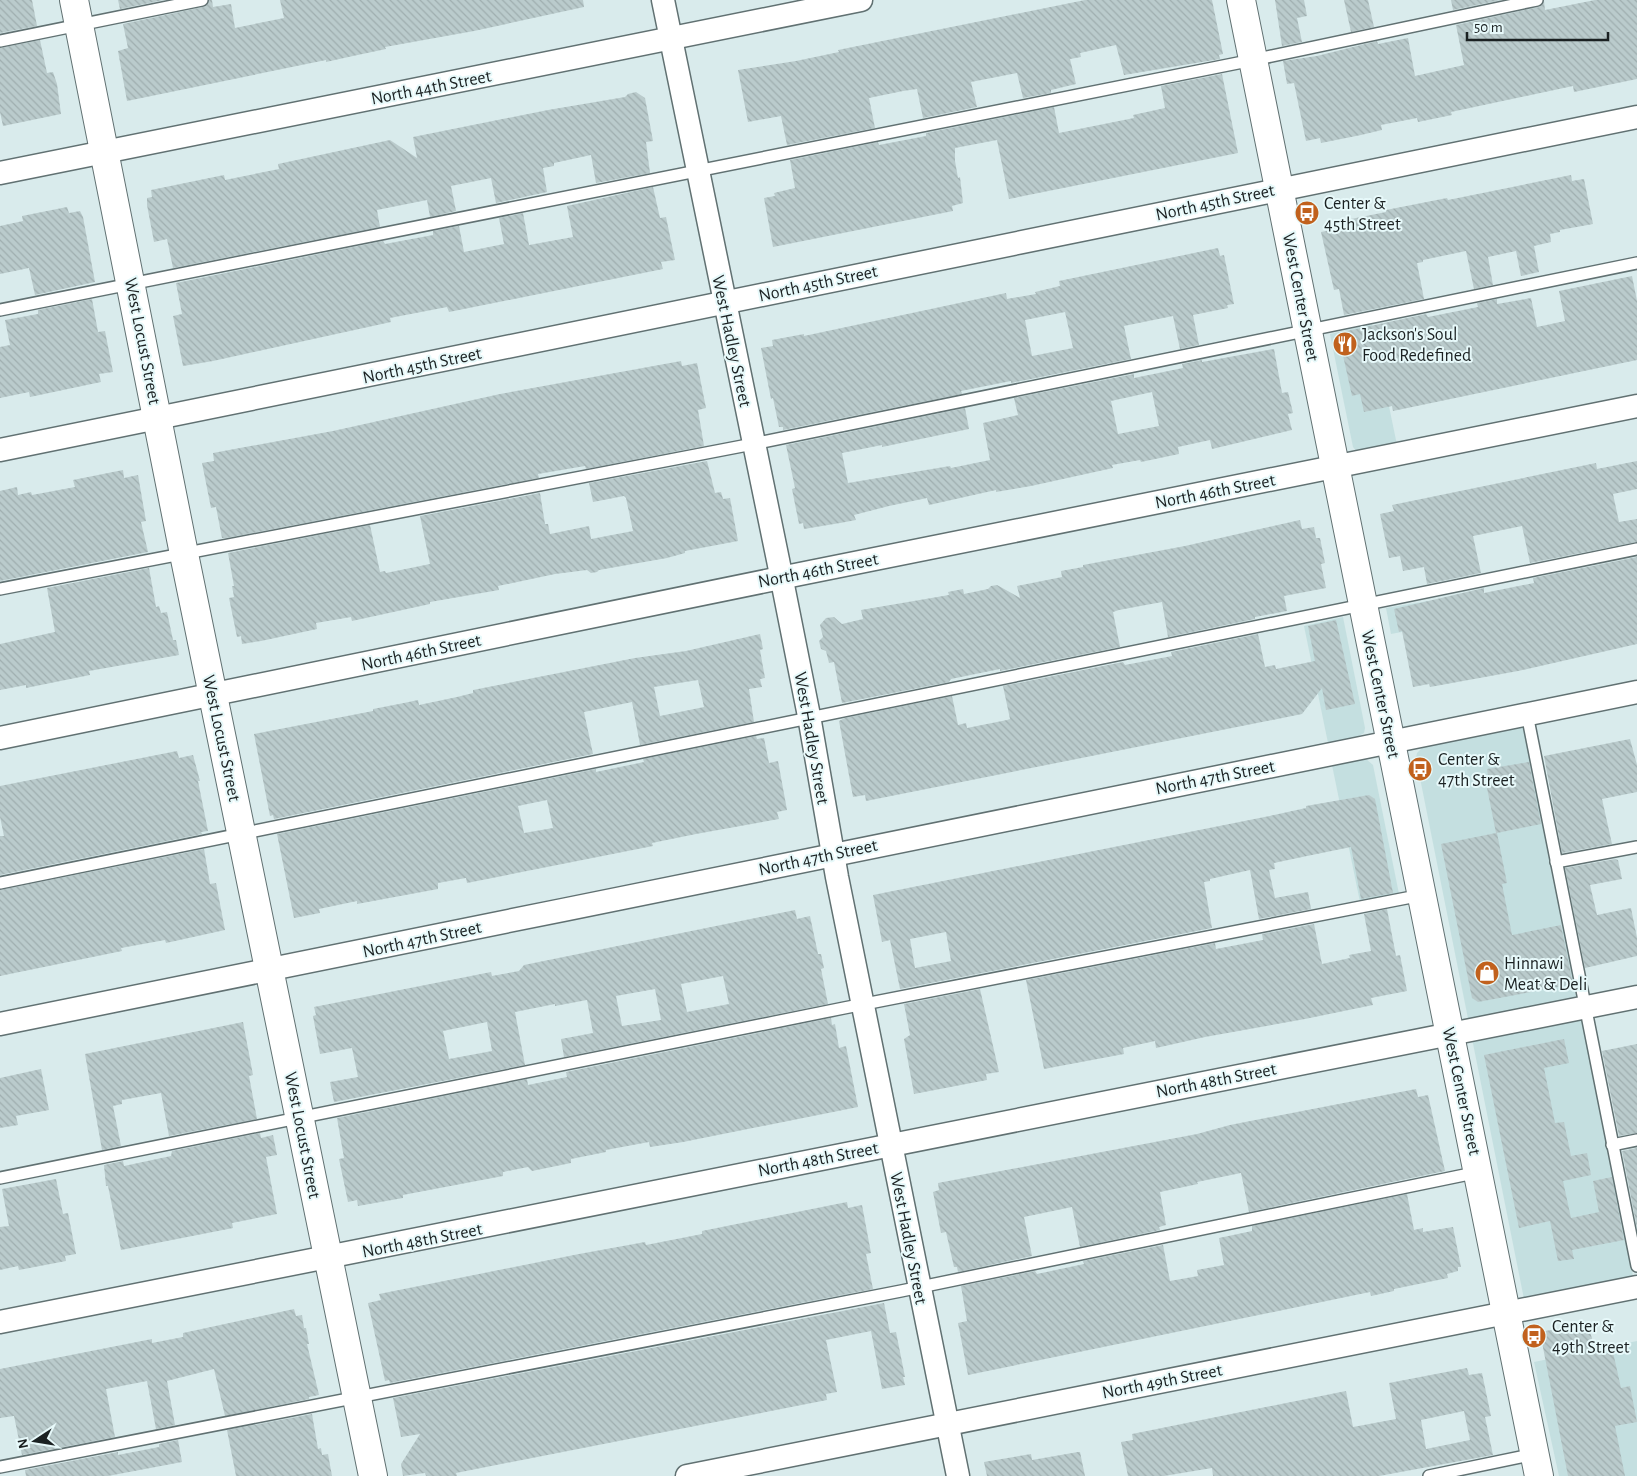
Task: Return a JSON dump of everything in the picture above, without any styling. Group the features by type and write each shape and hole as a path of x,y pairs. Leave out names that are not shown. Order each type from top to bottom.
{"street":[{"name":"West Hadley Street","path":"663,0 809,716 832,854 958,1476"},
{"name":"North 44th Street","path":"0,173 861,0"},
{"name":"West Center Street","path":"1240,0 1537,1465"},
{"name":"West Locust Street","path":"77,13 184,554 373,1476"},
{"name":"North 45th Street","path":"0,450 1637,117"},
{"name":"North 46th Street","path":"0,738 781,578 1637,406"},
{"name":"North 47th Street","path":"0,1024 270,971 1391,740 1637,692"},
{"name":"North 48th Street","path":"0,1322 1637,997"},
{"name":"North 49th Street","path":"687,1476 1637,1286"}],"lane":[{"path":"0,42 77,13 202,0"},
{"path":"0,310 131,282 1253,60 1537,0"},
{"path":"0,590 753,444 1308,332 1637,263"},
{"path":"0,882 1637,549"},
{"path":"1527,714 1584,1008 1637,1266"},
{"path":"1556,862 1637,846"},
{"path":"0,1178 863,1004 1422,895"},
{"path":"1612,1145 1637,1140"},
{"path":"0,1467 919,1287 1479,1172"},
{"path":"1429,1476 1537,1465"}],"shaded area":[{"path":"1372,324 1397,445 1357,452 1353,447 1330,334"},
{"path":"1428,601 1434,626 1391,634 1386,608"},
{"path":"1343,617 1365,728 1364,733 1357,737 1328,743 1304,626"},
{"path":"1524,725 1633,1276 1524,1299 1416,758 1417,753 1423,747"},
{"path":"1366,759 1373,765 1399,894 1360,902 1332,765"},
{"path":"1637,1341 1637,1476 1559,1476 1534,1362"}],"building":[{"path":"0,0 32,0 37,26 0,33"},
{"path":"118,0 164,0 120,9"},
{"path":"209,0 212,0 213,7 231,4 235,28 284,18 280,0 583,0 584,7 474,31 385,47 386,49 326,62 326,60 127,101 118,51 128,48 123,24 203,7"},
{"path":"1085,0 1212,0 1223,54 1219,55 1220,59 1124,75 1116,45 1080,53 1081,57 1070,59 1076,84 1051,90 1051,93 1023,98 1017,73 971,82 977,107 923,118 917,89 903,91 869,98 875,128 787,145 781,116 748,122 738,70 796,61 839,52 838,50"},
{"path":"1275,0 1304,0 1307,16 1297,18 1302,42 1282,46"},
{"path":"1344,0 1368,0 1374,27 1351,32"},
{"path":"1451,0 1501,0 1453,10"},
{"path":"1595,0 1637,0 1637,79 1574,92 1573,86 1451,112 1452,115 1418,122 1417,118 1381,125 1382,130 1361,135 1321,143 1320,138 1306,141 1294,83 1287,84 1283,61 1317,56 1377,41 1378,44 1408,38 1415,76 1464,65 1456,25 1539,7 1544,1 1545,10"},
{"path":"40,40 47,73 53,72 57,84 61,114 3,126 0,112 0,48"},
{"path":"1222,74 1238,153 1009,199 997,140 955,148 955,161 958,178 960,177 963,203 952,206 953,211 773,247 764,198 775,196 774,193 795,188 790,160 878,142 879,145 926,136 926,133 1054,107 1059,133 1134,118 1133,115 1165,108 1161,86"},
{"path":"636,92 645,98 653,141 646,142 650,173 596,183 591,155 554,163 554,166 543,168 547,192 496,203 491,178 451,186 456,211 430,217 427,200 377,210 380,227 173,268 167,239 154,242 147,205 147,198 152,197 151,190 224,175 225,180 279,169 278,164 390,140 417,158 413,137 548,110 625,97"},
{"path":"1571,175 1572,181 1584,179 1593,224 1560,230 1560,232 1550,234 1551,242 1534,246 1539,272 1521,276 1516,251 1488,257 1493,285 1474,289 1466,251 1423,260 1423,262 1417,263 1424,299 1344,315 1339,289 1334,290 1321,232 1352,226 1351,219 1386,212 1386,210 1447,198 1448,200"},
{"path":"653,187 660,218 666,217 675,260 661,262 663,269 449,312 447,307 390,318 391,322 183,366 173,316 182,314 176,283 383,241 385,244 433,235 433,231 459,226 464,252 504,244 499,218 523,213 529,245 573,237 567,206"},
{"path":"67,207 69,213 80,211 83,217 95,282 35,295 29,268 0,274 0,226 23,221 22,216"},
{"path":"1218,248 1220,256 1224,255 1234,304 1227,305 1228,308 1193,315 1199,345 1180,349 1173,316 1124,326 1131,359 961,391 962,394 783,430 783,427 779,427 773,398 771,399 761,348 773,346 772,340 804,334 804,336 1006,293 1007,299 1036,294 1035,292 1060,286 1059,281","holes":["1065,312 1073,348 1032,356 1025,320"]},
{"path":"1632,276 1637,301 1637,360 1393,411 1392,406 1364,412 1360,394 1352,396 1338,333 1426,314 1428,317 1478,307 1477,303 1497,299 1497,304 1531,298 1537,327 1565,321 1559,291"},
{"path":"92,299 98,332 105,331 113,372 99,374 101,382 30,397 29,392 0,398 0,347 10,345 5,320 38,314 38,310"},
{"path":"1274,349 1282,393 1288,392 1293,413 1288,414 1292,430 1212,449 1210,440 1178,447 1179,454 1141,462 1140,460 1112,465 1113,468 1031,486 996,492 996,490 929,505 927,498 854,515 856,520 804,529 803,523 799,524 792,489 795,488 786,445 965,408 969,429 882,447 882,445 842,453 848,483 950,466 951,468 990,460 983,423 1018,415 1014,398 1134,374 1134,378 1183,368 1182,364 1202,360 1202,362","holes":["1152,392 1159,426 1118,434 1111,401"]},
{"path":"681,361 682,366 697,363 706,408 698,410 704,446 586,469 585,466 538,474 539,478 226,538 222,538 216,507 211,508 202,463 214,461 213,453 333,431 500,394"},
{"path":"707,461 715,493 721,492 723,499 730,498 738,541 685,551 685,553 667,558 599,570 597,572 591,573 587,570 555,574 498,586 499,590 430,602 430,604 352,621 351,617 316,623 317,629 261,641 242,644 241,636 237,637 229,598 234,597 232,586 234,586 228,553 370,525 380,572 385,571 386,573 430,564 420,516 540,493 545,524 548,524 550,534 589,526 591,539 633,531 626,498 624,496 593,502 589,483"},
{"path":"1637,461 1637,489 1613,494 1619,522 1637,519 1637,542 1530,563 1522,526 1473,536 1481,573 1427,584 1424,567 1403,571 1400,556 1389,558 1380,514 1394,511 1392,505 1596,463 1597,469"},
{"path":"123,470 124,478 138,475 146,521 141,522 148,552 0,581 0,491 17,487 18,495 31,492 32,495 75,487 73,480"},
{"path":"1300,520 1302,529 1314,527 1316,538 1320,538 1325,563 1321,564 1326,588 1284,596 1287,611 1168,637 1162,602 1119,610 1113,612 1120,647 1000,671 1000,669 951,679 949,682 842,703 834,662 829,663 826,651 821,649 819,641 823,637 820,625 826,618 834,617 842,624 863,619 861,610 949,595 948,592 963,589 964,594 997,585 1020,598 1017,586 1062,577 1061,571"},
{"path":"1637,557 1637,644 1518,671 1430,687 1429,684 1413,687 1402,631 1399,632 1394,609 1484,588 1484,593 1534,583 1533,578"},
{"path":"149,568 156,607 159,606 161,613 167,612 173,640 176,640 179,655 89,671 90,675 26,688 26,685 0,690 0,644 55,632 47,588"},
{"path":"1336,620 1355,704 1326,710 1322,688 1302,714 866,801 865,795 853,797 839,721 845,718 952,696 958,725 966,723 967,728 1007,720 1010,719 1003,686 1123,662 1125,665 1172,656 1171,652 1258,634 1265,667 1275,665 1276,669 1315,661 1308,626"},
{"path":"760,634 763,649 760,650 765,678 760,679 762,687 749,689 754,722 640,745 632,702 584,712 593,754 274,819 273,815 270,816 254,734 373,711 373,709 418,700 419,705 473,693 473,690 635,658 686,651","holes":["698,680 704,707 660,716 654,687"]},
{"path":"756,736 757,739 764,738 769,763 778,761 787,810 777,812 779,819 652,843 653,846 467,883 466,878 438,883 438,889 357,904 357,901 319,909 320,913 294,918 277,834 596,769 596,772 644,762 643,759","holes":["547,800 553,828 524,833 518,806"]},
{"path":"1630,739 1637,765 1637,792 1602,799 1612,844 1562,853 1544,756"},
{"path":"177,751 179,758 193,755 200,781 198,781 208,831 201,832 202,834 0,875 0,836 4,836 0,817 0,786"},
{"path":"1529,762 1541,824 1497,833 1507,883 1502,884 1512,935 1561,925 1573,984 1478,1002 1472,998 1441,844 1496,833 1487,788 1490,788 1487,769"},
{"path":"1369,795 1375,799 1393,893 1361,899 1351,847 1274,863 1275,869 1269,870 1275,898 1308,892 1311,909 1259,919 1250,870 1204,882 1212,928 900,989 890,940 882,942 873,895 1274,815 1306,808 1306,806","holes":["946,932 951,961 915,968 910,939"]},
{"path":"204,849 210,884 216,883 225,930 166,943 165,940 121,948 122,951 0,976 0,890"},
{"path":"1618,860 1622,879 1590,885 1597,915 1631,908 1637,938 1637,956 1585,968 1565,868"},
{"path":"1387,909 1396,956 1400,955 1407,991 1371,998 1373,1005 1156,1048 1155,1041 1123,1048 1124,1054 1044,1069 1026,980 1215,943 1216,949 1263,940 1262,934 1314,924 1322,964 1350,958 1349,955 1371,951 1364,914"},
{"path":"795,910 797,919 810,916 818,954 821,954 824,968 821,969 828,1004 564,1057 561,1039 593,1033 587,1000 555,1006 555,1004 515,1012 525,1065 334,1102 330,1082 358,1077 352,1048 320,1054 313,1016 316,1015 314,1007 491,972 492,976 519,971 524,965","holes":["723,976 729,1004 687,1012 681,984","655,989 661,1020 622,1026 616,996","487,1022 492,1051 449,1059 443,1031"]},
{"path":"980,989 999,1072 986,1074 987,1080 914,1094 904,1039 910,1035 904,1004"},
{"path":"831,1018 832,1025 835,1024 839,1048 846,1046 858,1107 683,1142 650,1147 649,1142 606,1150 606,1152 571,1159 571,1163 532,1171 528,1167 503,1172 503,1176 403,1195 403,1198 358,1206 357,1200 348,1202 339,1159 344,1158 337,1118 527,1079 528,1085 567,1077 566,1072"},
{"path":"243,1022 253,1075 249,1076 257,1119 169,1136 161,1093 122,1100 122,1104 113,1106 121,1146 102,1150 85,1054"},
{"path":"1564,1039 1569,1063 1544,1068 1555,1123 1564,1122 1571,1156 1587,1153 1591,1175 1563,1181 1571,1218 1599,1212 1593,1181 1612,1177 1624,1240 1572,1250 1574,1259 1558,1261 1550,1221 1519,1228 1484,1055"},
{"path":"1637,1044 1637,1133 1619,1136 1602,1051"},
{"path":"41,1069 49,1110 16,1116 18,1125 0,1128 0,1078"},
{"path":"1416,1089 1418,1097 1428,1095 1445,1171 1249,1212 1241,1173 1197,1182 1198,1184 1160,1192 1166,1225 1159,1227 1160,1230 1080,1247 1072,1207 1024,1217 1032,1256 958,1272 957,1267 954,1267 946,1232 941,1233 933,1192 939,1190 938,1183 1197,1134 1230,1125"},
{"path":"260,1133 261,1138 273,1135 277,1155 266,1157 277,1214 232,1223 233,1228 121,1250 108,1186 106,1186 104,1165 123,1161 124,1166 171,1156 172,1151"},
{"path":"1637,1148 1637,1228 1622,1151"},
{"path":"56,1179 63,1214 68,1213 76,1254 65,1256 66,1261 19,1270 18,1266 0,1270 0,1227 9,1226 2,1189"},
{"path":"1407,1194 1414,1230 1423,1228 1423,1232 1453,1227 1461,1267 1458,1267 1458,1271 1447,1274 1448,1278 1394,1289 1394,1291 1371,1296 1370,1292 968,1375 958,1323 967,1321 961,1286 1035,1271 1037,1274 1084,1264 1083,1261 1163,1245 1170,1281 1198,1276 1197,1270 1224,1265 1219,1238 1252,1231 1252,1226"},
{"path":"847,1202 848,1208 862,1205 871,1253 866,1254 873,1289 390,1383 389,1380 385,1381 368,1303 381,1300 379,1294 579,1254 645,1242 646,1245 702,1234 702,1231"},
{"path":"884,1303 890,1333 896,1332 905,1385 882,1389 871,1331 826,1340 837,1392 826,1394 827,1400 456,1473 457,1476 426,1476 425,1473 403,1476 401,1464 420,1434 401,1437 393,1398"},
{"path":"294,1309 296,1316 302,1315 304,1328 306,1328 309,1344 307,1344 319,1395 309,1397 309,1399 225,1416 214,1369 167,1381 175,1425 156,1429 147,1381 106,1389 115,1437 22,1455 14,1416 0,1418 0,1369 152,1339 152,1343 183,1337 183,1333"},
{"path":"1588,1323 1595,1351 1598,1350 1599,1355 1613,1352 1621,1388 1630,1386 1637,1422 1615,1426 1625,1476 1568,1476 1540,1332"},
{"path":"1467,1368 1469,1375 1482,1373 1491,1416 1485,1417 1493,1455 1379,1476 1213,1476 1212,1468 1164,1476 1128,1476 1121,1442 1133,1440 1132,1434 1346,1391 1353,1427 1396,1419 1389,1383","holes":["1464,1411 1470,1440 1426,1449 1421,1420"]},
{"path":"312,1414 318,1449 321,1448 322,1455 328,1454 332,1476 236,1476 227,1430"},
{"path":"178,1440 182,1462 108,1476 26,1476 25,1470 118,1452 118,1455 159,1447 159,1444"},
{"path":"1080,1452 1085,1476 987,1476 984,1462 1031,1454 1032,1460"}],"place":[{"name":"Center & 45th Street","path":"1307,213"},
{"name":"Jackson's Soul Food Redefined","path":"1345,344"},
{"name":"Center & 47th Street","path":"1420,769"},
{"name":"Hinnawi Meat & Deli","path":"1487,973"},
{"name":"Center & 49th Street","path":"1534,1336"}]}
